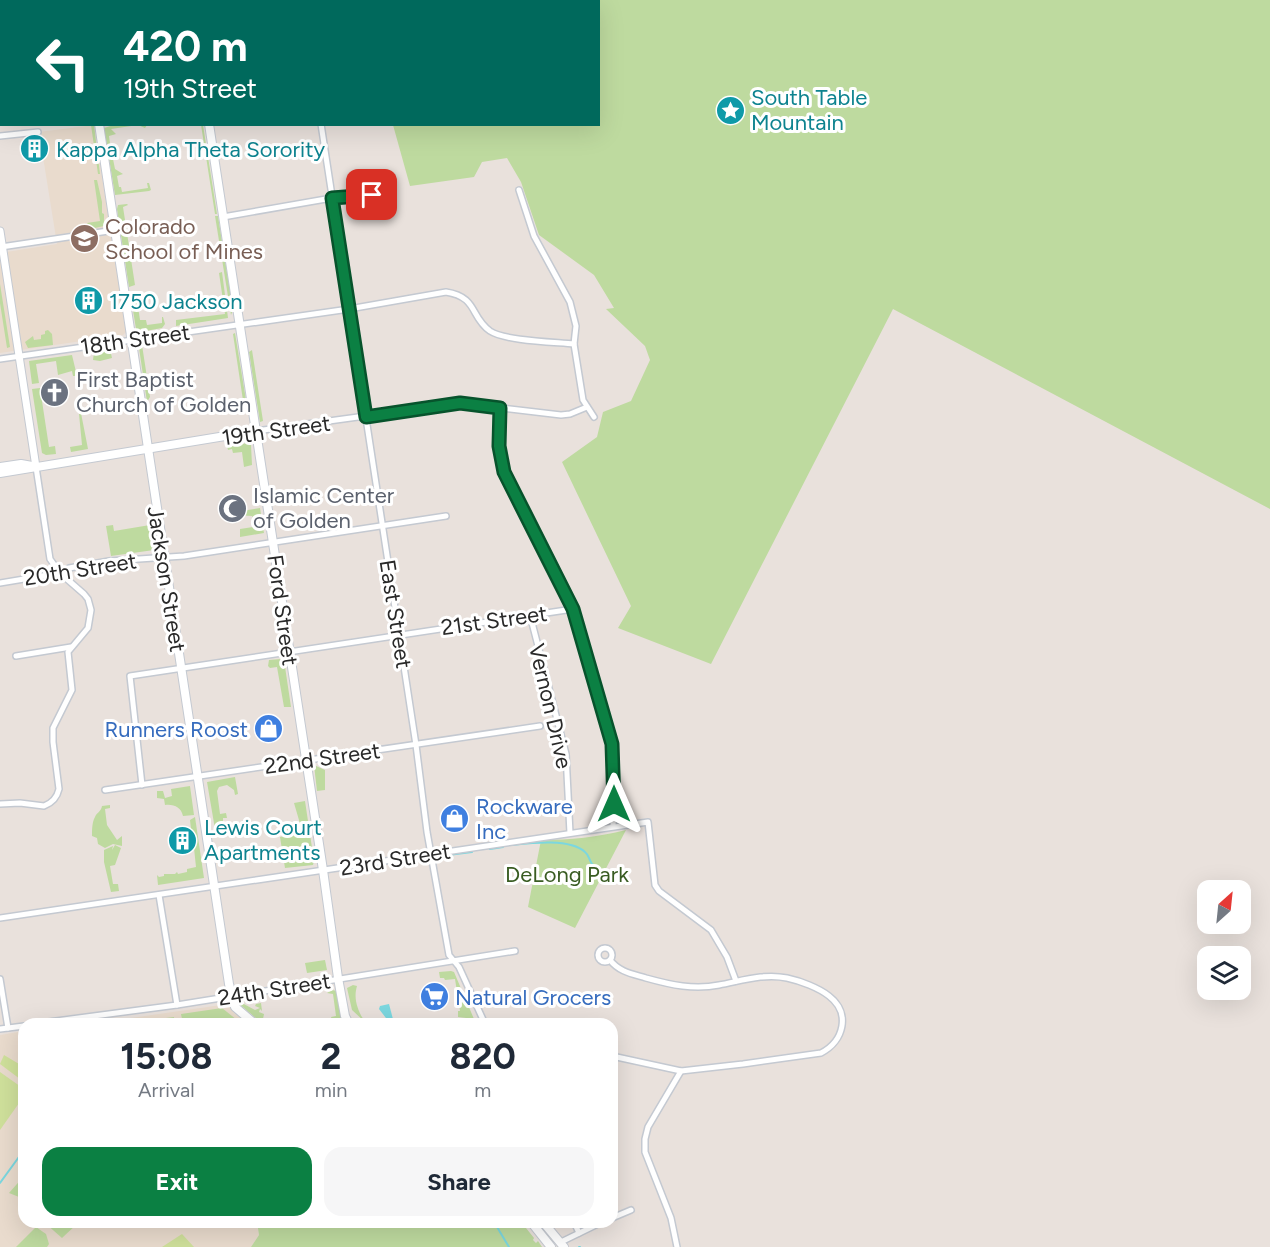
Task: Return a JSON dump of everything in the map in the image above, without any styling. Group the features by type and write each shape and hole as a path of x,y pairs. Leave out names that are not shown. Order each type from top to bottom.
{"main road":[{"name":"Jackson Street","path":"99,126 231,996 238,1011 247,1018"},
{"name":"Ford Street","path":"209,126 338,978 346,1018"},
{"name":"19th Street","path":"0,473 256,431"},
{"name":"19th Street","path":"0,467 21,464 36,467"},
{"path":"538,1228 557,1246"},
{"path":"546,1228 557,1246"}],"street":[{"name":"East Street","path":"321,126 431,852 450,954 459,967 481,1018"},
{"path":"0,136 38,132"},
{"path":"519,190 534,236 570,302 576,326 574,344 583,400 594,417"},
{"path":"223,217 332,198 372,195"},
{"path":"1,247 115,230"},
{"path":"0,231 50,559 60,573 84,594 91,610 88,628 71,647 15,656"},
{"name":"18th Street","path":"0,358 349,309 441,292 451,293 467,300 482,322 495,334 574,344"},
{"name":"19th Street","path":"256,431 460,403 561,415 587,407"},
{"path":"500,408 499,446 504,472 573,609 612,744 615,788 613,826"},
{"name":"20th Street","path":"0,583 60,573 69,568 109,561 184,556 446,516"},
{"name":"21st Street","path":"142,785 130,676 573,609"},
{"name":"Vernon Drive","path":"530,615 566,754 570,832"},
{"path":"0,804 20,803 39,807 55,799 59,789 53,728 72,690 68,659 71,647"},
{"name":"22nd Street","path":"105,790 540,726"},
{"name":"23rd Street","path":"0,918 431,852 648,822 655,885 658,891 711,930 727,957 736,981"},
{"path":"159,895 177,1005"},
{"name":"24th Street","path":"78,1018 177,1005 515,951"},
{"path":"610,960 627,973 687,988 718,985 764,976 787,978 831,997 841,1012 842,1026 839,1038 833,1046 804,1056 681,1071 618,1057"},
{"path":"0,979 8,1028"},
{"path":"0,1029 18,1027"},
{"path":"677,1247 671,1218 645,1152 645,1139 648,1127 681,1071"},
{"path":"618,1215 631,1210"},
{"path":"577,1228 579,1233"},
{"path":"557,1246 589,1228"}],"shaded area":[{"name":"Colorado School of Mines","path":"94,126 126,332 123,335 0,353 0,253 57,244 39,132"},
{"path":"221,1001 228,1002 234,1013 241,1018 131,1018 221,1005"},
{"path":"18,1032 18,1228 258,1228 259,1235 251,1247 0,1247 0,1035"}],"green space":[{"path":"600,0 1270,0 1270,509 893,309 711,664 618,628 631,606 562,462 597,437 603,412 631,401 650,360 645,346 606,309 614,308 594,275 539,235 521,182 507,158 482,162 474,177 410,186 393,126 600,126"},
{"path":"91,126 94,126 100,174 98,174"},
{"path":"131,126 111,129 116,134 109,136 111,151 116,150 113,159 115,169 123,174 117,176 122,192 148,188 147,183 151,190 115,195 104,128"},
{"path":"201,126 203,126 217,214 215,214"},
{"path":"94,180 97,180 102,202 104,226 90,229 87,223 100,221"},
{"path":"127,204 123,207 135,285 129,287 117,209 118,205"},
{"path":"215,216 218,216 233,310 231,315"},
{"path":"222,272 228,318 176,326 176,320 225,314 219,273"},
{"path":"0,284 10,347 7,348 0,303"},
{"path":"142,296 143,298 137,300 140,320 146,320 147,325 162,323 163,317 165,324 162,328 140,332 136,329 131,298"},
{"path":"48,330 52,334 53,345 28,348 25,342 33,336 34,340 41,339 41,335"},
{"path":"235,333 247,406 244,407 233,334"},
{"path":"142,345 150,397 147,402 139,348"},
{"path":"110,349 112,358 93,360 94,352"},
{"path":"252,350 263,421 260,422 249,352"},
{"path":"72,355 77,376 73,376 72,371 58,375 56,361 36,364 39,383 32,384 29,361"},
{"path":"40,388 49,447 55,446 56,454 42,453 32,389"},
{"path":"81,413 88,449 71,452 70,447 82,445 79,414"},
{"path":"248,443 251,445 252,465 244,467 242,452 233,453 232,449 228,450 227,446"},
{"path":"260,508 262,521 256,522 252,516 235,515 235,512"},
{"path":"262,523 264,533 240,537 240,529"},
{"path":"113,525 114,531 150,525 154,550 111,556 106,526"},
{"path":"269,660 284,660 291,707 284,707 277,667 268,666"},
{"path":"314,765 325,770 325,790 317,791"},
{"path":"235,777 238,794 235,795 234,790 227,785 219,787 217,791 220,814 226,813 227,818 223,818 223,823 216,824 218,835 216,835 207,782"},
{"path":"190,786 194,815 183,816 177,807 165,805 164,799 157,798 157,791 163,791 165,798 172,796 171,789"},
{"path":"305,801 313,865 285,868 280,837 285,836 284,830 301,827 294,803"},
{"path":"110,805 110,808 105,809 107,825 117,840 122,836 122,846 113,844 105,848 98,844 97,838 92,836 92,826 102,806"},
{"path":"195,817 204,878 158,885 157,875 159,877 164,874 177,872 178,874 196,867 189,830 191,829 190,820"},
{"name":"DeLong Park","path":"626,830 575,928 528,907 541,840 584,838"},
{"path":"115,845 121,848 115,865 110,866 113,884 118,884 119,891 111,892 104,862 104,850 113,846 112,850"},
{"path":"325,960 327,970 307,973 305,963"},
{"path":"439,972 454,972 474,1018 458,1017 458,1011 460,1011 455,979 440,978"},
{"path":"357,986 357,1005 362,1018 352,1010 347,988"},
{"path":"332,990 337,991 343,1018 331,1018 336,1016 333,994 327,993"},
{"path":"238,1003 255,1010 260,1008 255,1006 256,1004 261,1003 262,1011 260,1009 259,1012 264,1014 263,1018 256,1018"},
{"path":"222,1008 234,1018 182,1018 181,1014"},
{"path":"4,1055 18,1063 18,1078 0,1064"},
{"path":"0,1072 18,1085 18,1104 0,1130"},
{"path":"18,1183 18,1197 9,1193"},
{"path":"35,1228 46,1234 49,1244 47,1247 16,1247"},
{"path":"51,1228 73,1228 62,1238"},
{"path":"258,1228 526,1228 534,1238 533,1240 536,1243 538,1241 542,1247 251,1247 259,1235"},
{"path":"182,1234 194,1247 162,1247"}],"water":[{"path":"389,1004 393,1018 386,1018 379,1009 380,1006"}],"waterway":[{"path":"512,845 529,843 570,845 585,852 598,869 621,878"},
{"path":"490,849 503,847"},
{"path":"440,856 472,852"},
{"path":"0,1183 18,1158"},
{"path":"498,1228 509,1247"}],"place":[{"name":"South Table Mountain","path":"730,110"},
{"name":"Kappa Alpha Theta Sorority","path":"35,149"},
{"name":"Colorado School of Mines","path":"84,239"},
{"name":"1750 Jackson","path":"88,301"},
{"name":"First Baptist Church of Golden","path":"55,392"},
{"name":"Islamic Center of Golden","path":"232,508"},
{"name":"Runners Roost","path":"269,729"},
{"name":"Rockware Inc","path":"455,819"},
{"name":"Lewis Court Apartments","path":"183,840"},
{"name":"Natural Grocers","path":"434,997"}],"route":[{"path":"372,195 332,198 366,417 460,403 500,408 499,446 504,472 573,609 612,744 614,804"}]}
